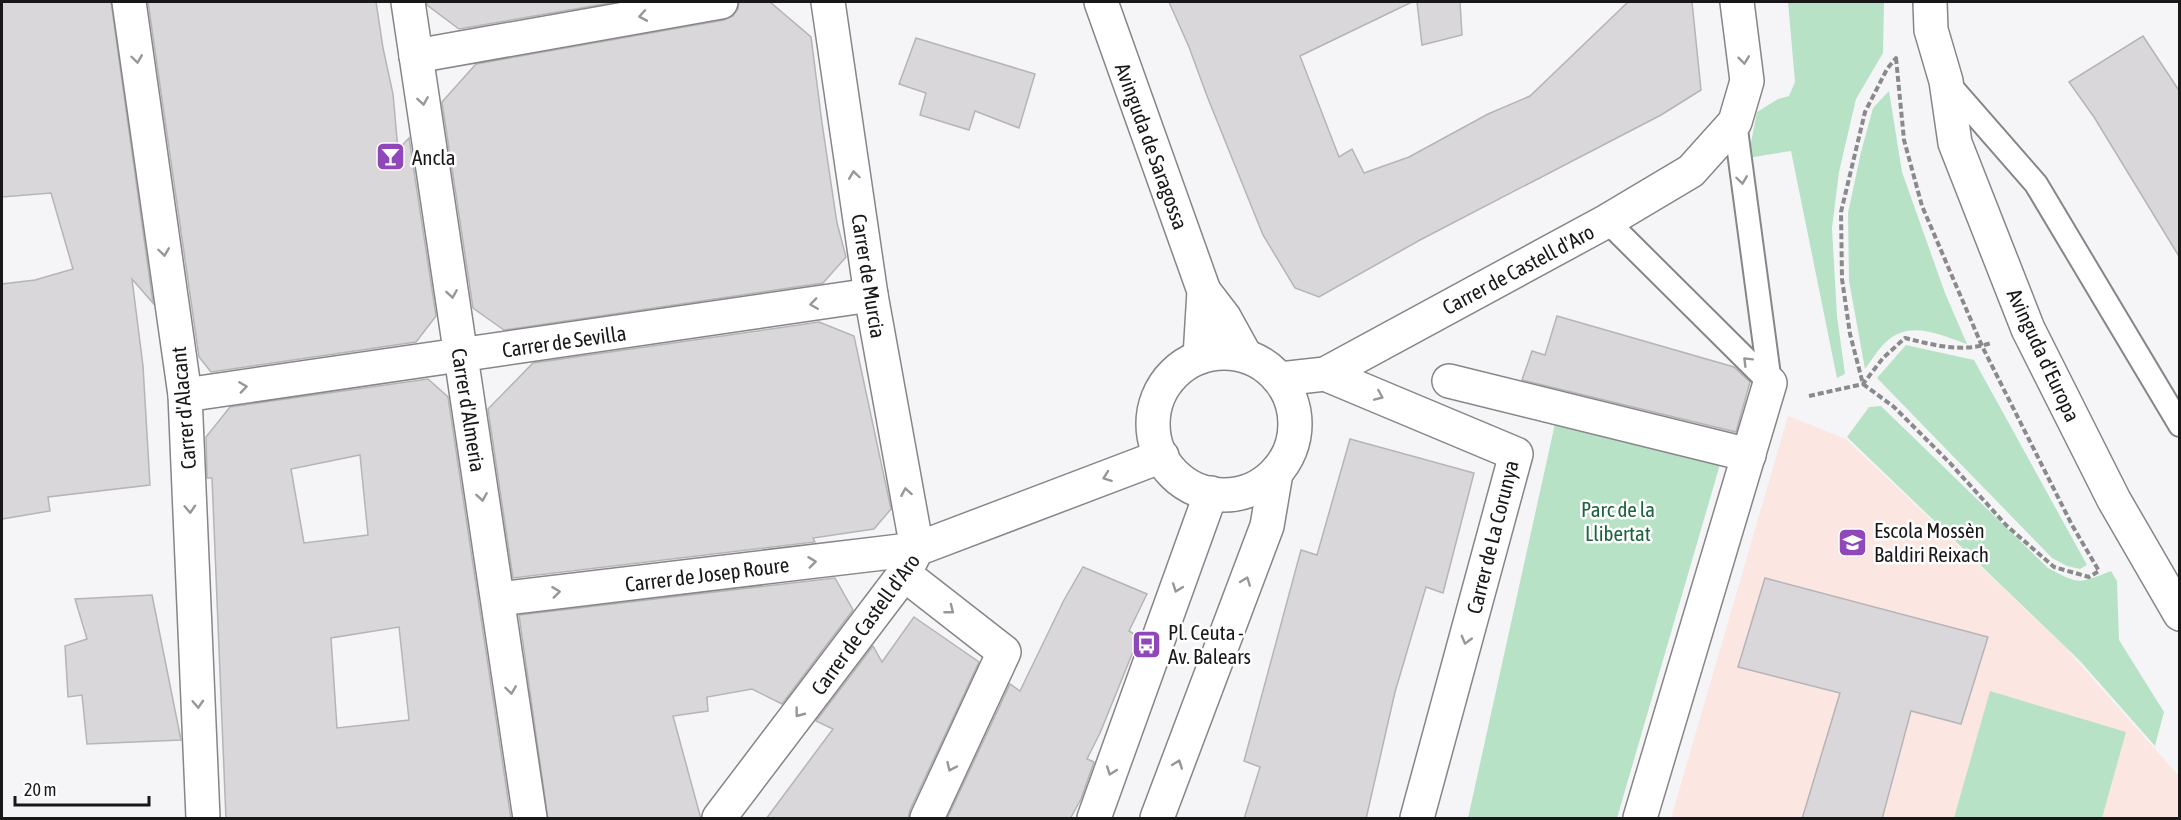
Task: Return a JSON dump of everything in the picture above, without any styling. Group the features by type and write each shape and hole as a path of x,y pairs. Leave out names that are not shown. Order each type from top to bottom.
{"street":[{"name":"Carrer d'Alacant","path":"129,2 185,395 204,819"},
{"name":"Carrer d'Almeria","path":"408,2 530,819"},
{"path":"416,56 721,2"},
{"name":"Carrer de Murcia","path":"828,2 910,562"},
{"name":"Avinguda de Saragossa","path":"1101,2 1204,291 1224,317 1245,356"},
{"path":"1735,122 1747,81 1737,2"},
{"name":"Avinguda d'Europa","path":"1930,2 1931,30 1946,81 1955,143 2028,329 2114,500 2180,614"},
{"name":"Carrer de Castell d'Aro","path":"1280,379 1326,374 1607,221 1691,171 1735,122"},
{"name":"Avinguda de Saragossa","path":"1200,357 1204,291"},
{"name":"Carrer de Sevilla","path":"185,395 872,295"},
{"path":"1222,353 1245,356 1258,361 1280,379 1293,406 1295,427 1288,457 1276,473 1257,487 1223,495 1211,493 1182,481 1174,474 1162,456 1157,445 1153,422 1158,398 1170,377 1189,362 1200,357 1222,353"},
{"name":"Carrer de La Corunya","path":"1326,374 1516,454 1417,819"},
{"path":"1449,381 1749,455"},
{"path":"1640,819 1770,383"},
{"name":"Carrer de Castell d'Aro","path":"719,819 910,562 1162,456"},
{"path":"1157,819 1267,526 1276,473"},
{"path":"1094,819 1211,493"},
{"path":"910,562 1004,652 927,819"},
{"name":"Carrer de Josep Roure","path":"498,599 910,562"}],"lane":[{"name":"Avinguda d'Europa","path":"1946,81 2036,184 2180,425"},
{"path":"1735,122 1770,383"},
{"path":"1607,221 1770,383"}],"path":[{"path":"1896,58 1904,140 1922,206 1982,346 2072,525 2099,571 2089,577 2054,567 2007,526 1950,462 1894,407 1863,384 1850,334 1842,279 1840,212 1865,112 1887,69 1896,58"},
{"path":"1770,383 1793,397 1813,396 1863,384 1883,358 1905,338 1941,347 1982,346 2028,329"}],"shaded area":[{"name":"Escola Mossèn Baldiri Reixach","path":"1788,416 1846,439 2063,645 2179,776 2179,818 1671,818"}],"green space":[{"path":"1788,2 1884,2 1883,53 1856,99 1839,172 1832,228 1837,316 1845,374 1837,378 1791,151 1748,158 1757,112 1778,99 1789,96 1795,82"},
{"path":"1889,91 1902,172 1945,293 1967,344 1936,333 1905,331 1886,342 1865,369 1849,281 1848,213 1873,108"},
{"path":"1906,345 1974,360 2087,565 2080,569 2067,566 2052,558 1877,378"},
{"path":"1881,406 2048,568 2079,581 2111,571 2117,581 2119,640 2164,712 2155,746 2080,661 1847,437 1869,407"},
{"name":"Parc de la Llibertat","path":"1556,419 1721,461 1617,818 1468,818"},
{"path":"1990,691 2126,732 2102,818 1954,818"}],"building":[{"path":"2,2 111,2 153,303 132,279 143,366 150,485 48,497 50,511 2,519 2,284 35,280 73,269 51,193 2,197"},
{"path":"148,2 376,2 393,94 398,150 409,138 436,316 416,342 211,372 199,357"},
{"path":"427,2 616,2 459,29 427,5"},
{"path":"739,2 770,2 811,37 837,223 846,257 823,283 504,330 473,308 442,102 476,64 724,20 733,16 738,9"},
{"path":"1169,2 1412,2 1300,56 1339,157 1352,149 1364,173 1409,157 1488,114 1530,96 1628,2 1692,2 1701,90 1661,115 1420,240 1319,297 1295,288 1263,235"},
{"path":"1417,2 1460,2 1462,35 1422,45"},
{"path":"2143,36 2180,92 2180,258 2094,117 2069,82"},
{"path":"916,38 1035,74 1019,128 975,111 969,130 920,115 926,93 899,84"},
{"path":"1557,316 1734,367 1750,382 1736,432 1522,380 1532,351 1545,355"},
{"path":"819,322 854,336 891,509 874,529 813,538 815,542 513,578 488,409 533,363"},
{"path":"428,379 448,397 511,819 226,819 212,478 207,478 206,437 230,407","holes":["360,455 368,535 304,543 291,469","399,627 409,720 337,728 331,638"]},
{"path":"1350,439 1474,473 1443,593 1426,587 1395,692 1366,819 1244,819 1260,767 1244,761 1301,550 1317,555"},
{"path":"1083,567 1147,594 1129,631 1139,637 1087,759 1094,762 1081,799 1070,819 947,819 1010,684 1020,691 1064,600"},
{"path":"835,578 853,610 782,704 752,689 707,697 708,711 673,716 701,819 548,819 519,615"},
{"path":"1765,578 1988,637 1961,724 1911,711 1882,819 1802,819 1840,693 1738,667"},
{"path":"152,595 181,740 87,744 82,695 68,697 65,646 87,639 75,599"},
{"path":"914,617 979,662 910,810 908,819 766,819 833,729 816,721 873,646 882,662"}],"place":[{"name":"Ancla","path":"391,157"},
{"name":"Escola Mossèn Baldiri Reixach","path":"1853,542"},
{"name":"Pl. Ceuta - Av. Balears","path":"1147,644"}]}
